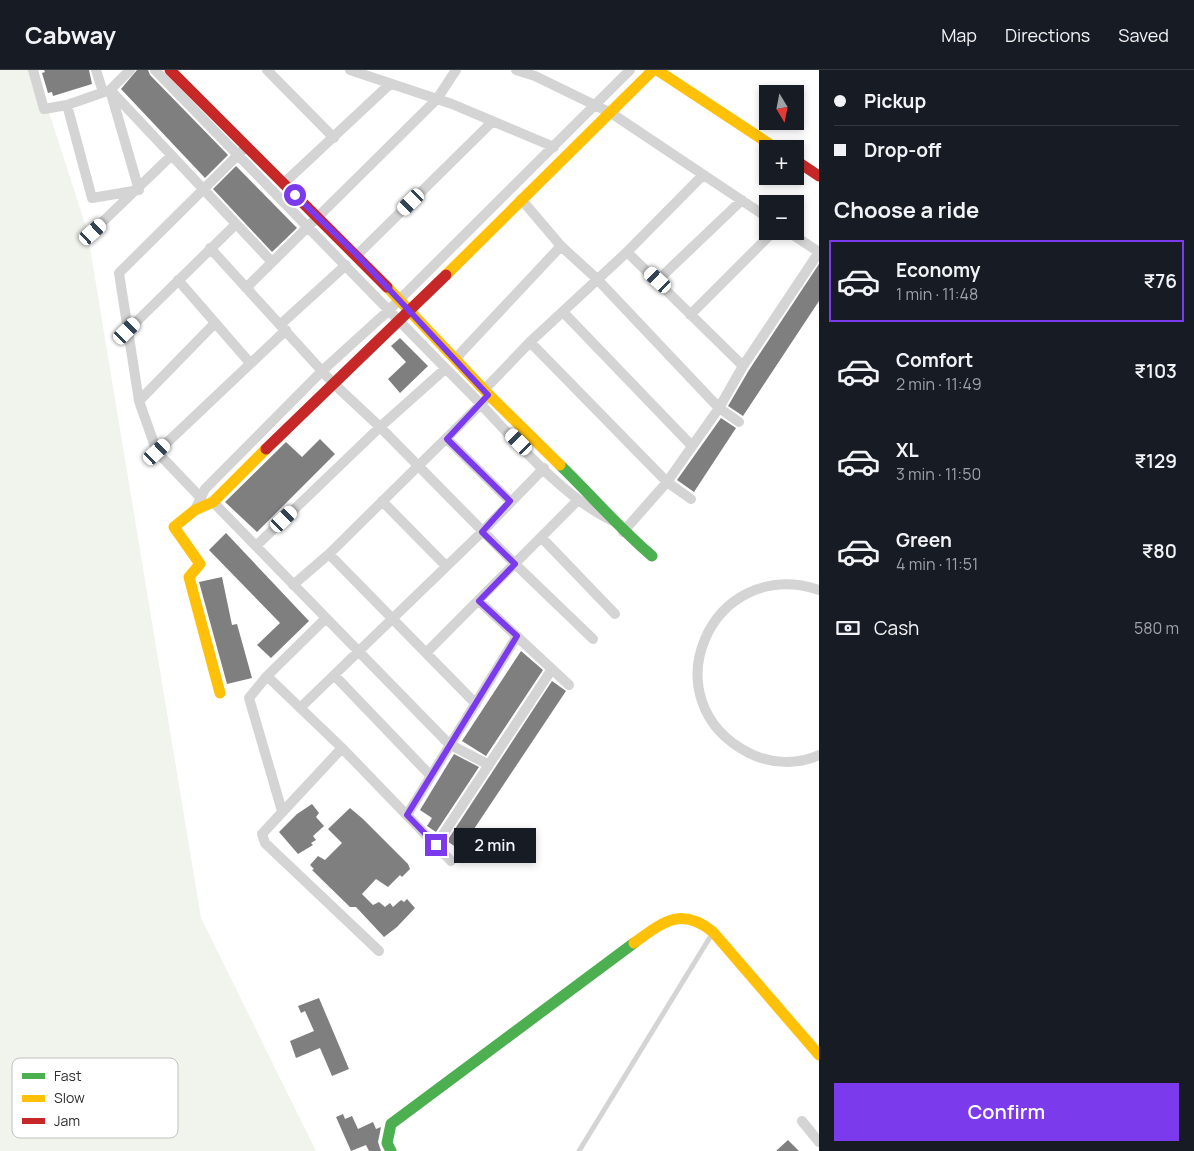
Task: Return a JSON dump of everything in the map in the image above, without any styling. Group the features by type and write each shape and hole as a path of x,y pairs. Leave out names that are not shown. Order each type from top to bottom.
{"street":[{"path":"32,70 44,109 67,105 106,91 130,70"},
{"path":"96,70 106,91 139,190"},
{"path":"155,70 242,151 283,184 357,255 486,393 603,507 613,522 623,532 652,556"},
{"path":"266,70 334,138"},
{"path":"350,70 438,99 554,147"},
{"path":"246,288 438,99 456,70"},
{"path":"516,70 535,76 611,113 759,212"},
{"path":"195,510 206,489 322,371 388,311 596,106 630,70"},
{"path":"220,693 189,577 200,564 174,527 195,510 213,502 332,382 611,113 653,70"},
{"path":"657,70 763,140"},
{"path":"172,71 309,227 397,321 578,500 598,515 613,522"},
{"path":"283,184 390,84"},
{"path":"106,91 272,262"},
{"path":"67,105 92,198 139,190"},
{"path":"357,255 493,121"},
{"path":"201,498 157,452 139,401 119,273 242,151"},
{"path":"93,232 139,190 171,156"},
{"path":"804,166 819,176"},
{"path":"293,585 329,554 447,439 481,404 486,393 530,342 627,252 702,175"},
{"path":"520,199 561,246 597,279 719,408 739,422"},
{"path":"658,280 742,200"},
{"path":"127,331 236,224"},
{"path":"690,315 765,240"},
{"path":"623,532 668,482 719,408 743,366 819,252 801,240"},
{"path":"455,359 561,246"},
{"path":"210,248 284,327 332,382 380,427 482,532 593,639"},
{"path":"627,252 658,280 690,315 743,366"},
{"path":"157,452 250,363 346,265"},
{"path":"178,280 214,324 250,363"},
{"path":"563,312 692,446"},
{"path":"139,401 214,324"},
{"path":"530,342 668,482 691,499"},
{"path":"256,546 380,427 445,369"},
{"path":"447,439 510,501"},
{"path":"300,708 394,619 544,468"},
{"path":"427,652 578,500"},
{"path":"382,501 446,566"},
{"path":"213,502 325,619 449,744 489,765"},
{"path":"541,537 615,614"},
{"path":"329,554 476,704"},
{"path":"819,590 802,584 775,584 750,591 727,605 710,626 699,650 696,677 702,703 710,719 715,727 734,745 758,757 784,762 811,759 819,755"},
{"path":"479,601 569,685"},
{"path":"282,811 249,698 267,676 325,619"},
{"path":"407,815 517,636"},
{"path":"436,845 552,668"},
{"path":"334,675 430,775"},
{"path":"267,676 342,748 451,861"},
{"path":"342,748 262,834 265,843 379,951"},
{"path":"391,1151 387,1143 391,1124 660,924 673,919 686,918 699,921 713,932 819,1055"},
{"path":"802,1122 819,1142"}],"lane":[{"path":"580,1151 713,932"}],"shaded area":[{"path":"0,70 32,70 47,106 87,230 201,918 316,1151 0,1151"}],"building":[{"path":"44,70 89,70 92,84 53,96 52,92 48,93 42,73 45,72"},
{"path":"137,70 148,70 150,75 228,155 205,178 121,89"},
{"path":"236,166 297,228 272,252 213,189"},
{"path":"819,264 819,301 743,416 728,406 749,370"},
{"path":"400,338 428,366 400,393 388,379 406,362 391,346"},
{"path":"721,418 736,428 694,492 677,480"},
{"path":"320,439 335,454 257,532 225,502 286,442 302,457"},
{"path":"226,533 309,621 271,658 257,645 280,623 209,550"},
{"path":"222,577 232,625 237,624 252,678 227,684 199,582"},
{"path":"521,651 543,670 486,756 462,741"},
{"path":"552,681 566,691 460,850 447,841"},
{"path":"454,754 479,767 436,832 427,826 432,818 420,810"},
{"path":"312,804 319,813 316,817 324,826 313,836 316,840 311,843 313,845 298,854 279,832 297,814"},
{"path":"350,808 408,864 410,869 402,877 400,875 388,887 376,879 362,894 373,905 379,902 385,907 390,903 393,907 401,900 404,902 407,899 415,908 397,927 384,937 356,907 350,907 312,870 314,869 310,865 318,856 325,860 342,843 328,829"},
{"path":"319,998 349,1069 332,1076 320,1048 296,1058 290,1041 314,1031 305,1011 301,1013 298,1006"},
{"path":"343,1114 345,1119 352,1116 358,1129 373,1122 376,1129 381,1127 378,1142 381,1151 369,1151 366,1145 351,1151 336,1117"},
{"path":"788,1140 799,1151 776,1151"}],"traffic: fast":[{"path":"560,465 652,556"},
{"path":"391,1151 387,1143 391,1124 634,943"}],"traffic: slow":[{"path":"446,275 653,70"},
{"path":"657,70 763,140"},
{"path":"387,287 489,395 560,465"},
{"path":"220,693 189,577 200,564 174,527 195,510 213,502 266,449"},
{"path":"634,943 663,923 672,920 691,920 702,924 713,932 819,1055"}],"traffic: jam":[{"path":"170,70 387,287"},
{"path":"804,166 819,176"},
{"path":"266,449 446,275"}],"route":[{"path":"295,195 357,255 488,395 447,439 510,501 482,532 515,564 479,601 517,636 407,815 436,845"}]}
